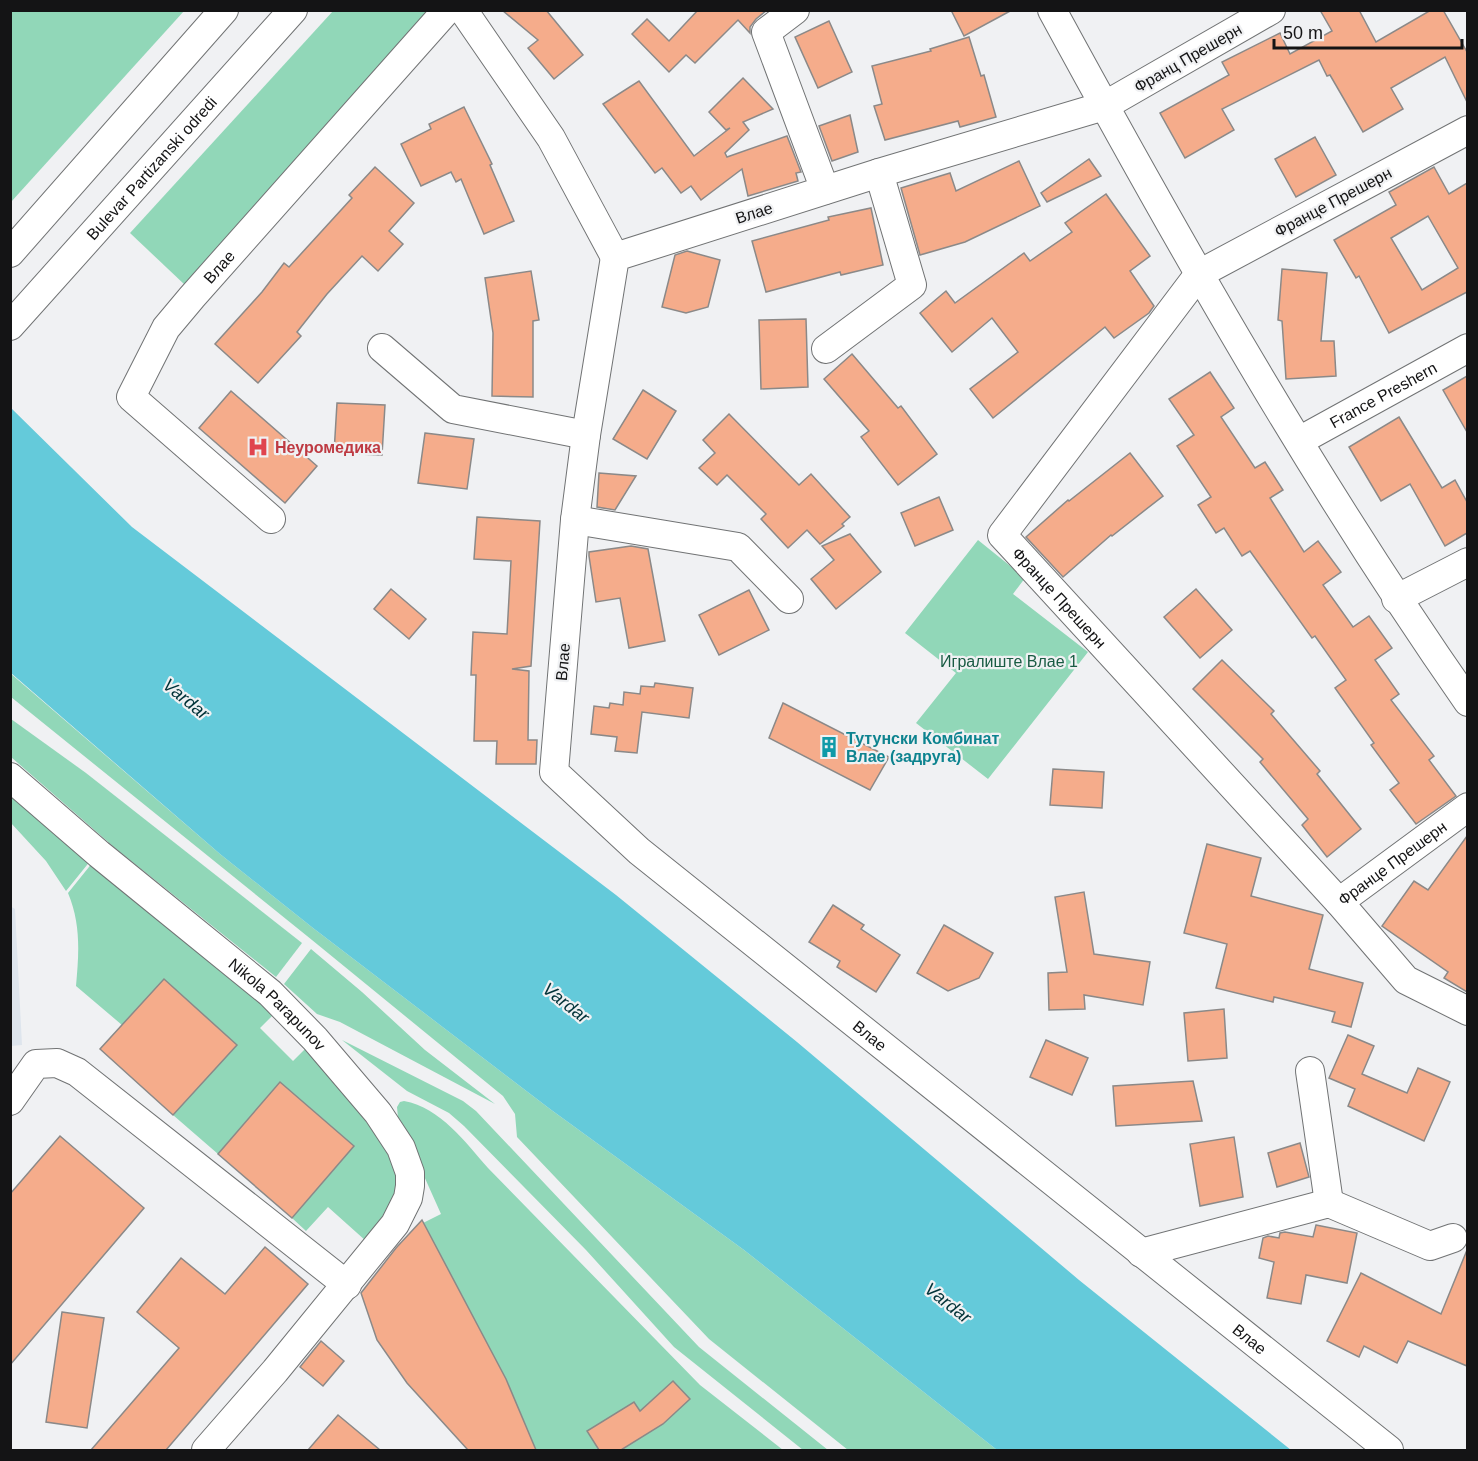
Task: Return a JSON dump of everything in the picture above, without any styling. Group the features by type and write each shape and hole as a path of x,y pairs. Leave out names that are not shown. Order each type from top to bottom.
{"street":[{"path":"10,253 225,10"},
{"name":"Bulevar Partizanski odredi","path":"13,323 293,10"},
{"name":"Влае","path":"271,519 131,397 166,328 447,10"},
{"path":"463,10 551,138 615,257"},
{"path":"795,10 766,32 825,190"},
{"path":"1052,10 1199,274 1299,441 1396,599 1467,702"},
{"name":"Франц Прешерн","path":"1104,106 1271,10"},
{"name":"Влае","path":"1104,106 879,173 615,257 586,435 575,520 554,772 639,851 1389,1450"},
{"name":"Францe Прешерн","path":"1339,902 1002,535 1199,274 1467,130"},
{"path":"826,349 912,285 879,173"},
{"path":"382,348 453,409 586,435"},
{"name":"France Preshern","path":"1299,441 1467,348"},
{"path":"575,520 738,547 789,598"},
{"path":"1396,599 1467,562"},
{"name":"Nikola Parapunov","path":"10,777 99,854 270,993 315,1039 378,1113 401,1149 410,1173 408,1198 395,1224 347,1285 206,1450"},
{"name":"Франце Прешерн","path":"1467,807 1339,902 1406,980 1467,1011"},
{"path":"10,1101 36,1064 57,1064 77,1072 347,1285"},
{"path":"1310,1071 1329,1203"},
{"path":"1141,1252 1329,1203 1430,1246 1463,1236"}],"shaded area":[{"path":"10,906 15,909 22,1045 11,1046"}],"green space":[{"path":"10,11 184,11 11,202"},
{"path":"333,11 432,11 185,285 130,233"},
{"name":"Игралиште Влае 1","path":"978,540 1025,578 1013,594 1088,652 988,779 916,723 956,673 905,633"},
{"path":"10,673 220,854 313,928 550,1109 744,1250 997,1450 848,1450 709,1339 517,1137 515,1114 503,1096 11,697"},
{"path":"11,719 86,773 302,943 276,977 115,848 11,757"},
{"path":"11,791 91,860 66,891 46,861 11,823"},
{"path":"93,862 274,1014 260,1028 293,1061 307,1047 399,1163 399,1195 366,1241 328,1207 306,1231 292,1218 354,1146 280,1082 218,1154 173,1115 236,1044 164,979 122,1025 76,986 77,927 68,893"},
{"path":"311,949 425,1050 495,1104 340,1022 317,1014 284,984"},
{"path":"342,1040 463,1101 476,1111 699,1347 828,1450 803,1450 674,1347 586,1250 464,1126 449,1113 407,1091"},
{"path":"404,1101 430,1111 451,1127 488,1168 700,1385 783,1450 535,1450 506,1379 423,1223 441,1214 398,1118 397,1107 400,1102"}],"water":[{"name":"Vardar","path":"11,408 132,527 616,895 797,1042 1079,1280 1291,1450 997,1450 744,1250 550,1109 220,854 11,673"}],"building":[{"path":"502,10 546,10 583,55 554,79 528,48 538,40"},
{"path":"698,10 767,10 750,27 750,33 738,20 695,63 686,55 669,72 632,34 647,19 669,41"},
{"path":"951,10 1012,10 964,36"},
{"path":"1320,10 1359,10 1376,42 1431,10 1443,10 1467,52 1467,102 1445,57 1391,88 1403,109 1363,132 1319,60 1222,109 1234,130 1185,158 1160,113 1229,75 1222,62 1280,33 1290,54 1332,31"},
{"path":"829,21 852,72 818,88 795,37"},
{"path":"969,37 981,76 984,75 996,117 960,127 958,121 885,140 874,106 882,104 872,66 931,51 930,49"},
{"path":"743,78 773,109 743,122 749,130 725,153 727,157 787,136 801,172 796,173 798,181 748,196 742,169 701,200 691,186 681,193 662,168 655,173 603,104 639,81 694,156 730,128 726,130 709,112"},
{"path":"464,107 492,164 490,165 514,221 484,234 461,179 456,182 451,172 421,186 401,144 431,129 429,124"},
{"path":"850,115 858,152 832,161 819,126"},
{"path":"1315,137 1336,175 1296,197 1275,159"},
{"path":"1089,159 1101,176 1047,202 1041,193"},
{"path":"1019,161 1040,206 965,242 920,255 901,188 950,173 956,191"},
{"path":"375,167 414,203 389,231 403,244 378,271 362,256 327,294 297,332 301,336 258,383 215,344 262,292 284,263 289,267 352,198 349,195"},
{"path":"1434,167 1449,194 1467,183 1467,292 1389,333 1359,276 1356,278 1334,240 1396,205 1389,192","holes":["1428,216 1458,268 1422,290 1391,238"]},
{"path":"1106,194 1150,256 1130,271 1154,306 1149,313 1114,338 1105,327 993,418 970,389 1018,352 992,318 952,352 920,313 946,291 955,303 1024,253 1030,261 1072,232 1065,223"},
{"path":"871,208 883,265 841,275 840,272 766,292 752,241 829,220 828,217"},
{"path":"687,251 720,260 708,307 686,313 662,307 675,255"},
{"path":"1282,269 1327,273 1321,341 1334,341 1336,376 1286,379 1282,321 1278,320"},
{"path":"531,271 539,320 533,321 533,397 492,396 493,333 485,278"},
{"path":"806,319 808,387 761,389 759,320"},
{"path":"852,354 898,408 901,406 937,454 898,485 861,437 869,431 824,379"},
{"path":"1210,372 1234,408 1221,417 1255,468 1265,462 1283,490 1270,498 1304,552 1318,541 1341,572 1323,585 1353,627 1369,616 1392,648 1375,660 1399,694 1391,700 1434,756 1429,760 1456,796 1416,824 1390,790 1399,783 1371,745 1374,743 1335,688 1346,680 1315,636 1312,638 1250,551 1242,556 1224,528 1216,533 1198,505 1211,497 1177,446 1194,435 1169,399"},
{"path":"1467,376 1467,432 1443,390"},
{"path":"643,390 676,411 647,459 613,439"},
{"name":"Неуромедика","path":"231,391 317,466 285,503 199,428"},
{"path":"337,403 385,405 382,455 334,453"},
{"path":"729,414 799,485 811,474 850,517 842,524 844,526 820,544 807,530 788,548 761,519 766,514 727,475 717,485 699,468 715,453 703,440"},
{"path":"1399,417 1442,488 1455,480 1467,502 1467,533 1445,546 1410,484 1381,501 1349,447"},
{"path":"425,433 474,439 467,489 418,483"},
{"path":"1130,453 1163,496 1111,535 1063,577 1026,537 1068,500"},
{"path":"599,473 636,476 615,510 597,507"},
{"path":"939,497 953,530 915,546 901,513"},
{"path":"477,517 540,521 531,666 512,669 529,671 528,740 537,740 536,764 496,764 497,741 474,741 476,675 471,675 473,632 507,634 511,561 474,559"},
{"path":"850,534 881,572 836,609 811,579 834,560 822,546"},
{"path":"631,546 648,549 665,641 629,648 620,598 596,602 589,552"},
{"path":"391,589 426,619 409,639 374,609"},
{"path":"1196,589 1232,630 1200,658 1164,617"},
{"path":"749,590 769,630 719,655 699,615"},
{"path":"1222,660 1274,711 1271,714 1320,771 1317,774 1361,829 1327,857 1302,825 1308,819 1260,762 1263,759 1193,689"},
{"path":"655,683 693,688 689,718 642,712 637,753 615,751 617,737 591,734 594,706 609,708 610,703 623,705 624,692 640,694 641,686 654,687"},
{"name":"Тутунски Комбинат Влае (задруга)","path":"783,703 889,757 870,790 769,738"},
{"path":"1053,769 1104,772 1102,808 1050,805"},
{"path":"1467,836 1467,992 1444,978 1448,972 1382,926 1414,881 1428,890"},
{"path":"1207,844 1261,858 1251,896 1323,915 1309,969 1363,983 1351,1027 1332,1022 1335,1012 1274,997 1273,1002 1216,988 1227,944 1184,933"},
{"path":"1084,892 1094,954 1150,962 1143,1005 1084,995 1085,1009 1049,1010 1048,973 1067,972 1055,897"},
{"path":"833,905 864,925 861,929 900,955 876,992 837,967 840,961 809,942"},
{"path":"944,925 993,953 979,978 948,991 917,973"},
{"path":"164,979 237,1045 173,1115 100,1049"},
{"path":"1224,1009 1227,1058 1188,1061 1184,1013"},
{"path":"1348,1035 1374,1046 1362,1074 1407,1093 1418,1068 1450,1082 1424,1141 1348,1106 1355,1089 1329,1078"},
{"path":"1046,1040 1088,1058 1072,1095 1030,1077"},
{"path":"1193,1081 1202,1121 1116,1126 1113,1086"},
{"path":"280,1082 354,1146 292,1218 218,1154"},
{"path":"60,1136 144,1208 10,1365 10,1194"},
{"path":"1234,1137 1243,1197 1200,1206 1190,1144"},
{"path":"1300,1143 1309,1177 1277,1187 1268,1153"},
{"path":"422,1220 506,1379 536,1450 468,1450 407,1383 377,1340 361,1293 396,1248"},
{"path":"1316,1225 1357,1233 1347,1283 1306,1275 1301,1304 1267,1298 1274,1262 1259,1258 1263,1238 1268,1236 1279,1238 1280,1233 1285,1232 1313,1237"},
{"path":"265,1247 308,1284 166,1450 91,1450 179,1348 137,1312 181,1258 225,1294"},
{"path":"1467,1250 1467,1366 1408,1341 1397,1363 1364,1346 1359,1357 1327,1341 1361,1273 1441,1314"},
{"path":"62,1312 104,1318 87,1428 46,1422"},
{"path":"321,1341 344,1361 323,1386 300,1367"},
{"path":"673,1381 690,1399 663,1424 621,1450 599,1450 587,1431 634,1402 640,1411"},
{"path":"338,1415 380,1450 308,1450"}],"place":[{"name":"Неуромедика","path":"258,447"},
{"name":"Тутунски Комбинат Влае (задруга)","path":"829,747"}]}
